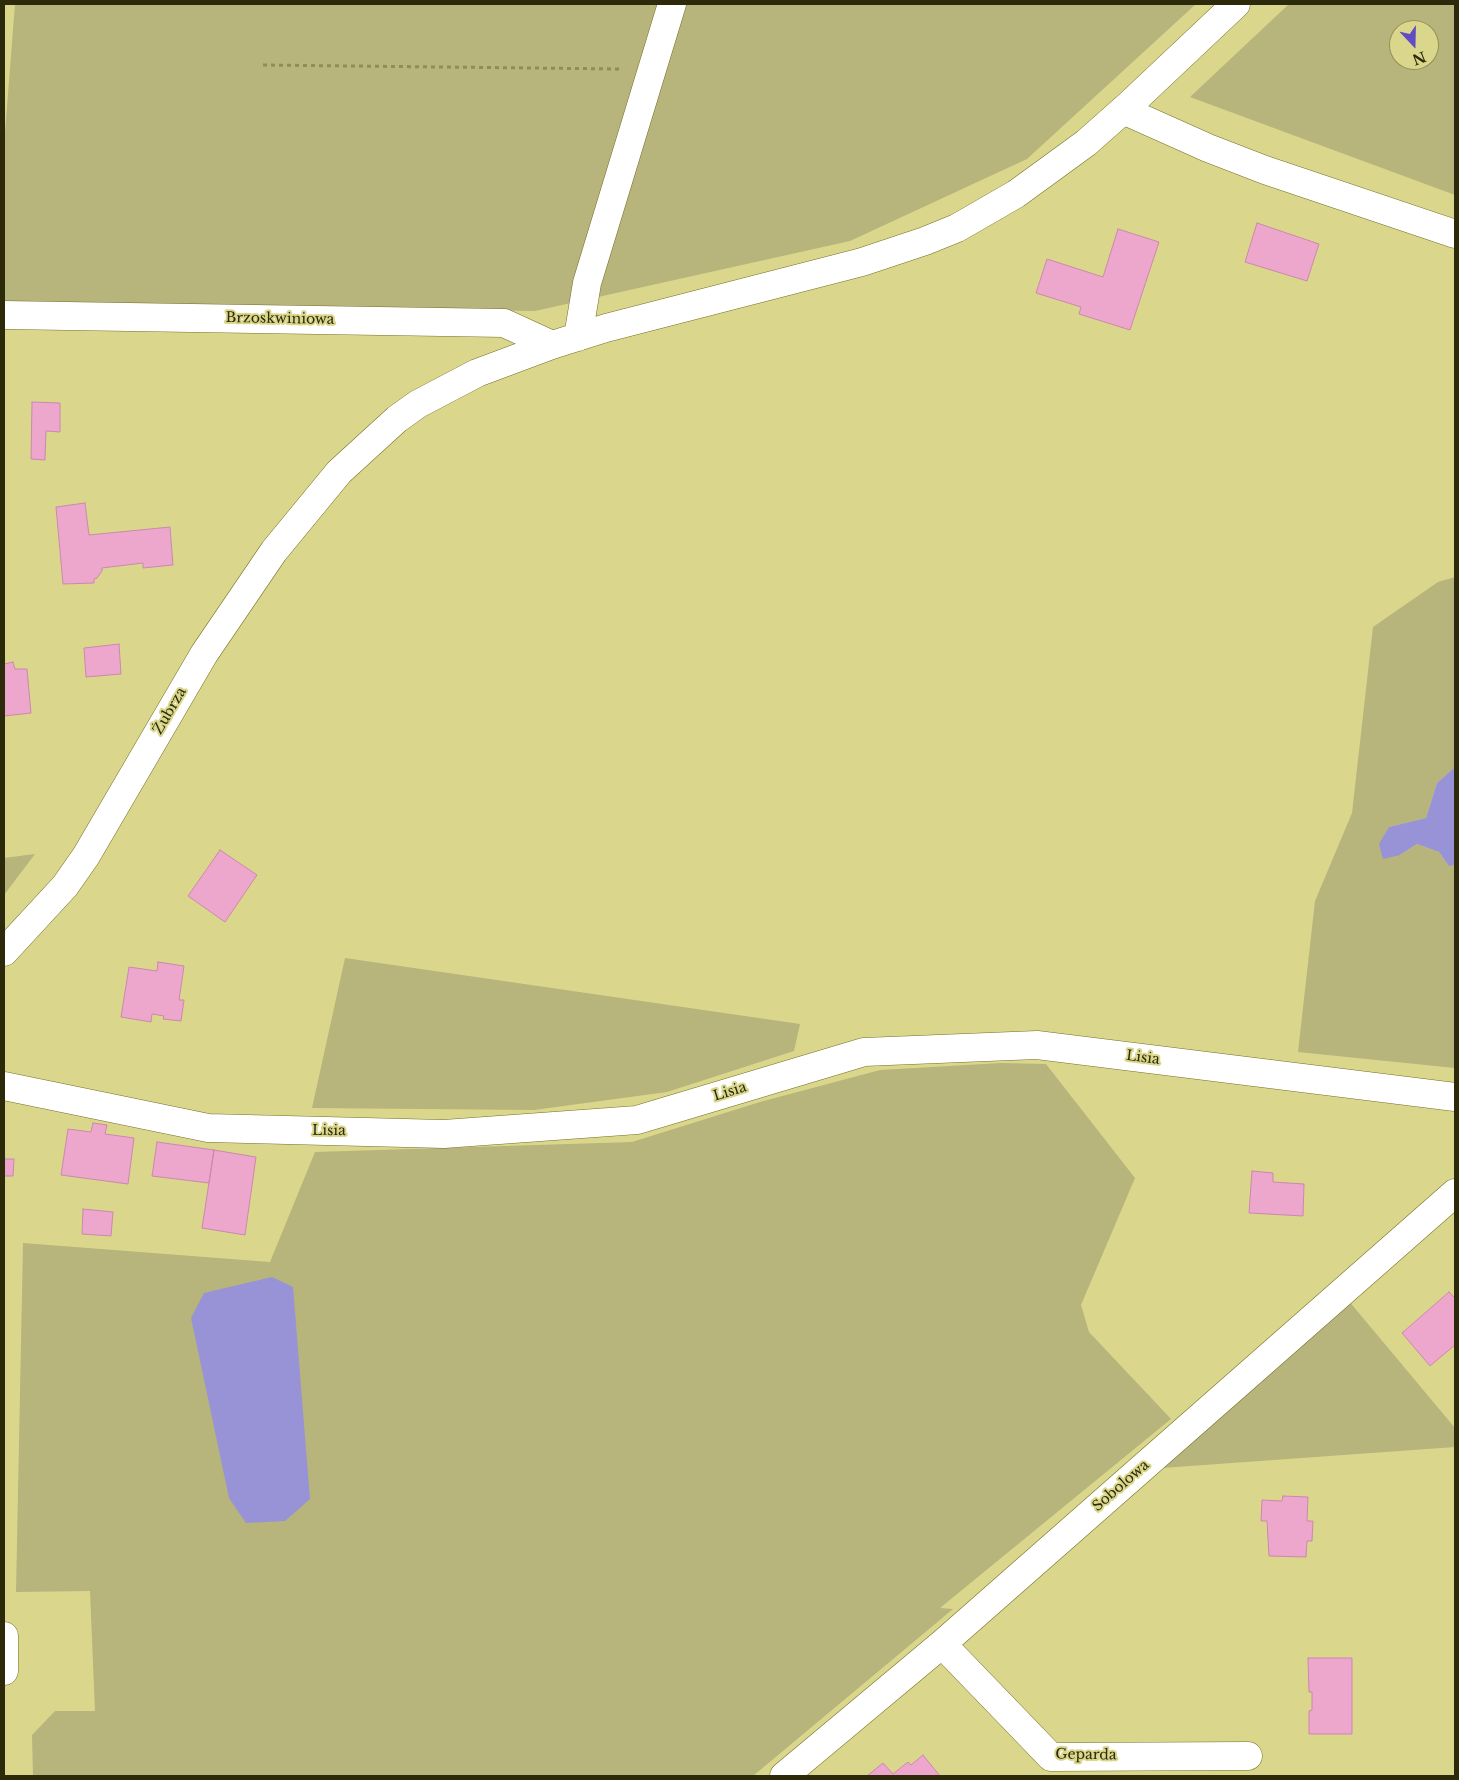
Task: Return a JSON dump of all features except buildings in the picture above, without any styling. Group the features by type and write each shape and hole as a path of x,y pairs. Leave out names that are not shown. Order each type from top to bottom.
{"street":[{"path":"578,337 587,283 672,4"},
{"name":"Żubrza","path":"4,952 70,878 109,817 180,693 236,603 274,551 339,472 378,434 418,404 477,373 552,345 862,262 925,241 978,217 1047,173 1123,110 1236,4"},
{"path":"1123,110 1208,148 1265,170 1455,234"},
{"name":"Brzoskwiniowa","path":"4,315 504,323 552,345"},
{"name":"Lisia","path":"4,1086 208,1128 444,1134 637,1120 864,1052 1037,1045 1455,1097"},
{"name":"Sobolowa","path":"784,1776 942,1644 1455,1193"},
{"path":"4,1636 4,1671"},
{"name":"Geparda","path":"942,1644 1051,1757 1248,1756"}],"path":[{"path":"263,65 652,69"}],"shaded area":[{"path":"15,4 1196,4 1027,159 850,241 535,311 4,303 4,145"},
{"path":"1289,4 1455,4 1455,195 1190,97"},
{"path":"1455,577 1455,767 1437,783 1426,818 1389,827 1400,855 1417,844 1439,852 1449,866 1455,865 1455,1068 1298,1052 1315,901 1352,813 1373,627 1438,582"},
{"path":"1455,767 1455,865 1449,866 1439,852 1417,844 1400,855 1383,859 1379,844 1389,827 1426,818 1437,783"},
{"path":"35,854 4,895 4,858"},
{"path":"345,958 800,1024 794,1051 667,1092 534,1110 312,1108"},
{"path":"1001,1063 1046,1064 1135,1178 1081,1305 1089,1332 1171,1419 940,1608 953,1609 753,1776 33,1776 32,1735 55,1711 95,1711 90,1591 16,1592 23,1243 270,1262 315,1152 632,1142 760,1102 880,1070"},
{"path":"272,1277 293,1287 310,1499 285,1521 246,1523 229,1498 191,1318 204,1293"},
{"path":"1348,1300 1455,1428 1455,1447 1148,1469"}]}
